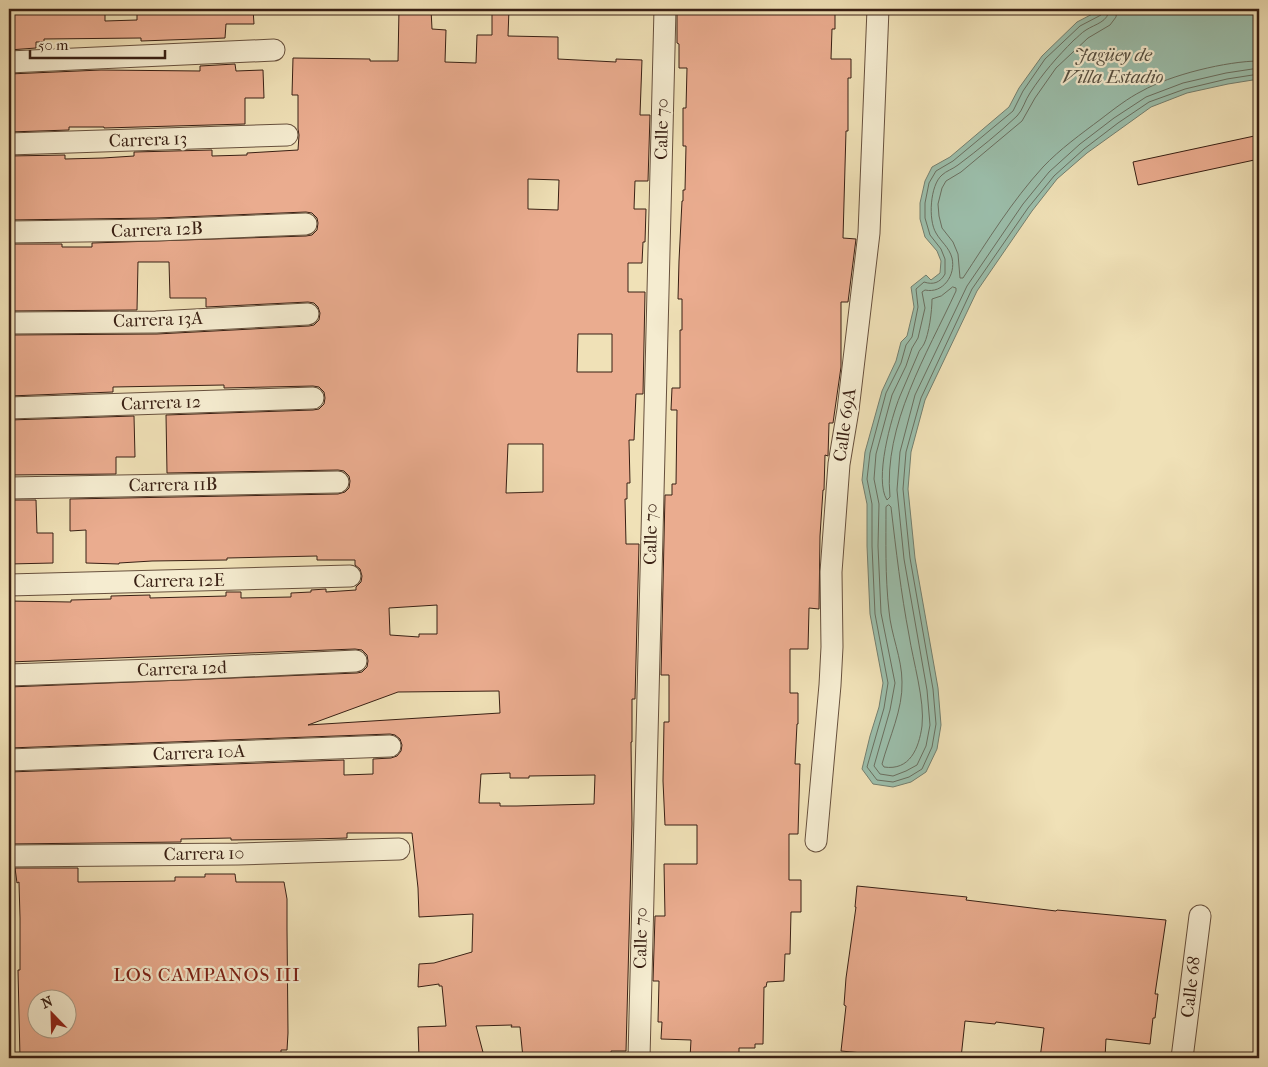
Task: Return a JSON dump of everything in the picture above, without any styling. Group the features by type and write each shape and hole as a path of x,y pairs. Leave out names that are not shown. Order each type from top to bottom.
{"street":[{"name":"Calle 70","path":"638,1058 664,9"},
{"name":"Calle 69A","path":"816,841 831,666 831,572 839,464 848,410 869,233 878,9"},
{"path":"9,62 274,50"},
{"name":"Carrera 13","path":"9,144 287,135"},
{"name":"Carrera 12B","path":"9,232 157,230 306,224"},
{"name":"Carrera 13A","path":"9,323 156,322 308,314"},
{"name":"Carrera 12","path":"9,408 313,398"},
{"name":"Carrera 11B","path":"9,488 338,482"},
{"name":"Carrera 12E","path":"9,585 350,576"},
{"name":"Carrera 12d","path":"9,675 182,670 356,661"},
{"name":"Carrera 10A","path":"9,760 390,746"},
{"name":"Carrera 10","path":"9,856 238,854 399,849"},
{"name":"Calle 68","path":"1182,1058 1200,916"}],"water":[{"name":"Jagüey de Villa Estadio","path":"1102,9 1259,9 1259,79 1187,93 1151,107 1087,153 1057,179 1032,211 977,291 925,400 911,452 908,489 915,558 938,688 941,725 937,749 926,772 911,782 893,787 873,784 862,769 879,707 883,683 870,614 867,504 862,480 865,452 882,391 896,361 901,342 907,336 914,307 911,287 926,275 931,280 940,273 941,261 937,251 925,237 920,219 920,203 925,181 932,167 950,157 1009,107 1019,88 1042,56 1077,22"}],"building":[{"path":"9,9 105,9 105,21 137,20 137,9 253,9 254,24 226,24 225,38 141,41 141,38 44,39 44,42 36,42 36,48 9,50"},
{"path":"399,9 431,9 432,29 446,30 445,62 476,63 477,35 492,35 492,9 509,9 508,36 558,37 558,59 616,62 616,59 642,60 640,115 650,115 648,181 635,181 634,209 646,209 645,242 643,242 642,263 628,263 628,292 645,292 643,394 636,394 634,440 629,440 630,483 627,483 627,499 625,499 626,544 639,544 635,699 632,699 632,824 626,1051 589,1053 588,1058 523,1058 520,1027 511,1027 512,1025 476,1026 484,1056 419,1058 418,1027 446,1026 442,986 439,986 439,984 418,987 419,964 434,963 472,952 473,914 419,917 412,833 347,833 347,838 311,839 231,840 231,838 181,839 181,842 9,844 9,772 344,760 344,775 373,774 373,759 391,758 397,756 401,751 400,739 390,734 9,748 9,687 357,673 362,672 367,667 368,661 367,655 362,650 355,649 9,662 9,601 71,602 71,600 111,599 111,596 150,595 150,598 226,596 226,592 241,592 241,598 291,597 291,593 311,592 311,590 326,589 326,592 356,590 362,576 360,569 355,565 355,560 317,560 317,556 152,561 119,564 86,563 86,530 70,531 70,499 338,494 345,492 349,488 349,476 344,471 338,470 167,473 166,415 313,410 319,409 324,404 324,392 319,387 313,386 224,388 224,385 113,387 113,392 9,396 9,335 157,334 309,326 314,325 319,320 320,313 314,303 308,302 206,307 206,298 170,298 169,262 138,262 137,310 9,311 9,244 62,244 62,247 92,247 92,243 306,236 312,235 317,230 318,223 317,218 312,213 306,212 157,218 9,220 9,156 65,155 65,159 103,158 134,156 134,152 212,150 212,156 298,150 298,95 292,95 293,58 398,61","holes":["528,179 559,180 558,210 528,209","578,334 612,334 612,372 577,372","508,444 543,444 543,492 506,493","437,605 437,634 419,634 419,637 390,635 389,608","499,691 500,713 308,725 398,692","510,773 510,778 595,775 594,804 500,806 500,803 479,803 481,774"]},
{"path":"677,9 835,10 835,29 832,29 831,59 851,59 851,78 848,78 848,131 846,131 843,238 856,239 848,302 841,302 841,367 833,423 829,423 828,456 825,455 820,536 819,609 809,608 808,649 790,649 790,693 798,693 795,764 800,764 798,834 789,834 789,880 801,880 801,912 791,912 790,954 785,954 784,981 767,982 766,987 764,987 763,1044 755,1044 755,1048 739,1048 739,1058 690,1058 691,1040 661,1039 662,1022 658,1022 659,981 653,981 655,916 665,916 664,864 697,864 697,825 665,825 663,781 664,722 669,722 669,675 661,675 665,495 672,495 672,484 676,484 677,410 671,410 672,388 680,388 682,299 678,299 686,146 683,146 683,108 686,108 687,68 679,68"},
{"path":"235,64 236,71 263,70 264,98 245,98 245,124 104,128 69,127 69,130 9,132 9,74 101,70 200,71 200,66"},
{"path":"1259,135 1259,159 1138,185 1133,162"},
{"path":"134,416 135,457 116,457 116,474 9,475 9,420"},
{"path":"10,500 36,500 37,533 53,533 53,563 9,564"},
{"path":"15,868 78,868 78,882 175,881 175,877 235,874 236,882 284,882 287,899 287,1050 281,1050 281,1058 20,1058 19,882 17,883"},
{"path":"857,886 967,897 966,900 1056,911 1166,920 1155,994 1158,994 1155,1018 1153,1018 1150,1044 1106,1039 1105,1058 1040,1058 1044,1028 996,1022 995,1024 965,1021 961,1058 895,1058 895,1056 841,1051 846,1006 844,1005 846,978 856,907"}],"district":[{"name":"LOS CAMPANOS III","path":"207,975"}]}
